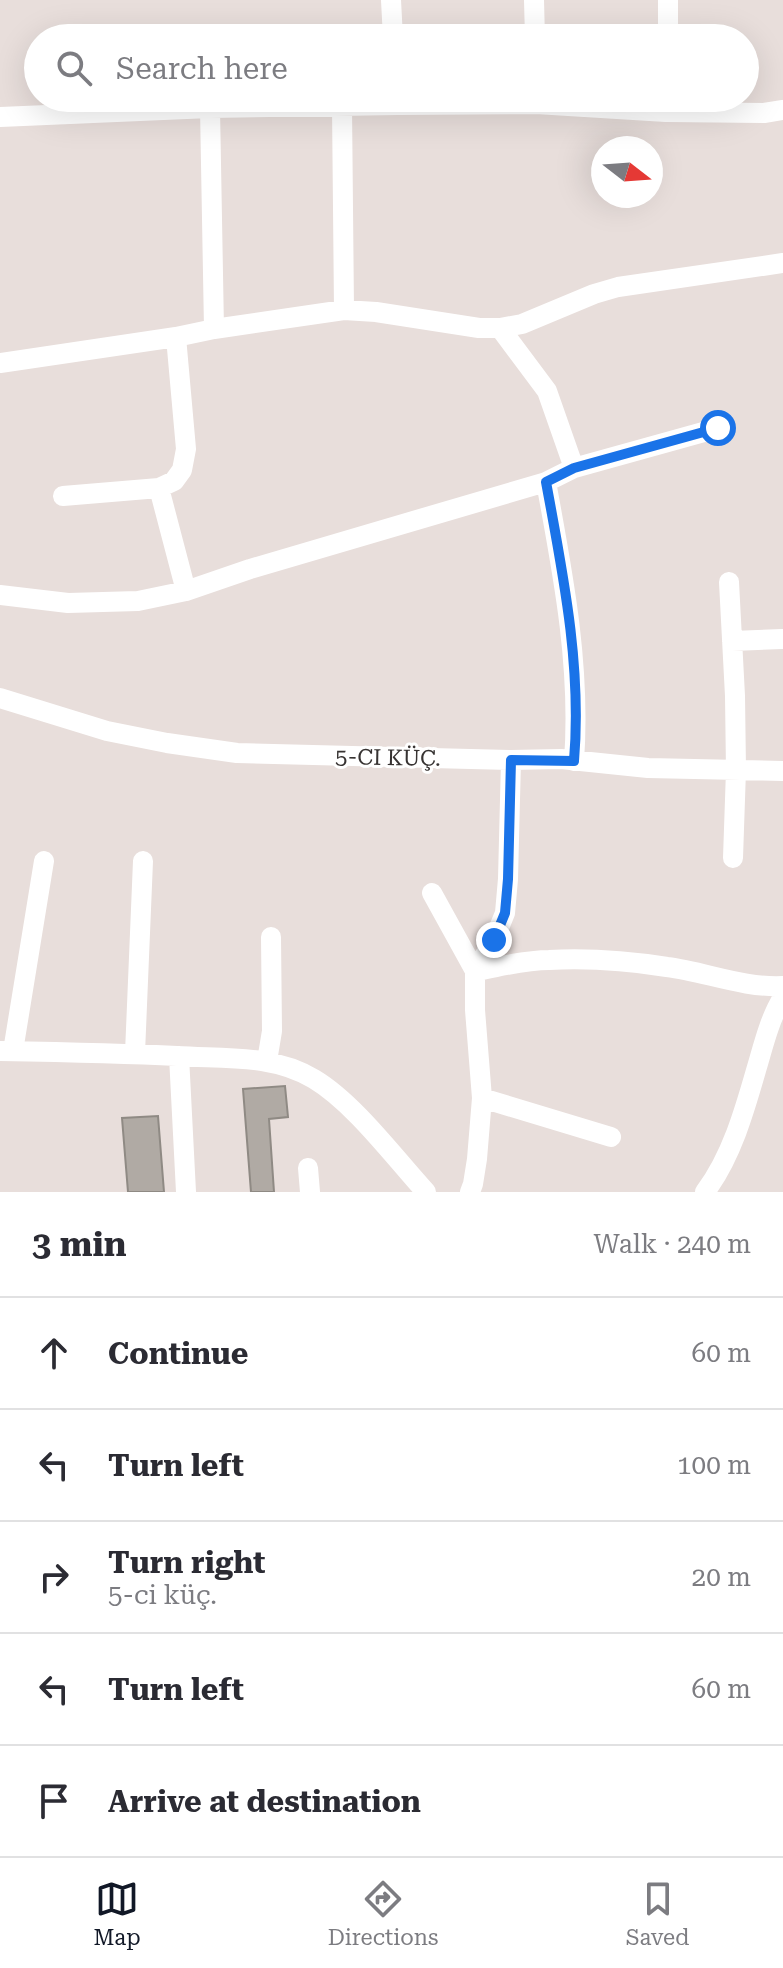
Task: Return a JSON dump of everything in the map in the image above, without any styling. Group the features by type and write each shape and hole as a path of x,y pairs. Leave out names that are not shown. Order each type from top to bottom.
{"street":[{"path":"391,0 392,24"},
{"path":"534,0 535,24"},
{"path":"668,0 668,24"},
{"path":"752,112 783,110"},
{"path":"0,117 117,112"},
{"path":"210,112 214,329"},
{"path":"342,112 344,310"},
{"path":"0,363 344,310 479,328 500,328 522,324 618,287 783,263"},
{"path":"500,328 547,391 574,468"},
{"path":"63,496 159,488 174,481 182,470 186,449 176,337"},
{"path":"0,595 82,603 138,601 186,591 250,569 546,482 574,468 718,428"},
{"path":"546,482 566,592 572,646 577,722 574,761"},
{"path":"159,488 186,591"},
{"path":"729,582 736,770 733,858"},
{"path":"732,641 782,639"},
{"name":"5-CI KÜÇ.","path":"0,698 107,731 237,753 574,761 648,768 783,771"},
{"path":"475,971 494,940 505,913 511,760"},
{"path":"44,861 7,1051 135,1053 267,1061 295,1068 341,1099 426,1192"},
{"path":"135,1053 143,861"},
{"path":"432,893 475,971 482,1098 477,1159 470,1192"},
{"path":"267,1061 272,1031 271,937"},
{"path":"475,971 546,960 592,960 668,967 765,987 783,986"},
{"path":"705,1192 727,1156 769,1027 783,997"},
{"path":"179,1056 186,1192"},
{"path":"482,1098 611,1137"},
{"path":"308,1168 310,1192"}],"building":[{"path":"285,1086 288,1117 269,1119 274,1192 251,1192 243,1089"},
{"path":"158,1116 164,1192 128,1192 122,1118"}],"route":[{"path":"494,940 505,913 511,760 574,761 577,722 572,646 566,592 546,482 574,468 718,428"}]}
